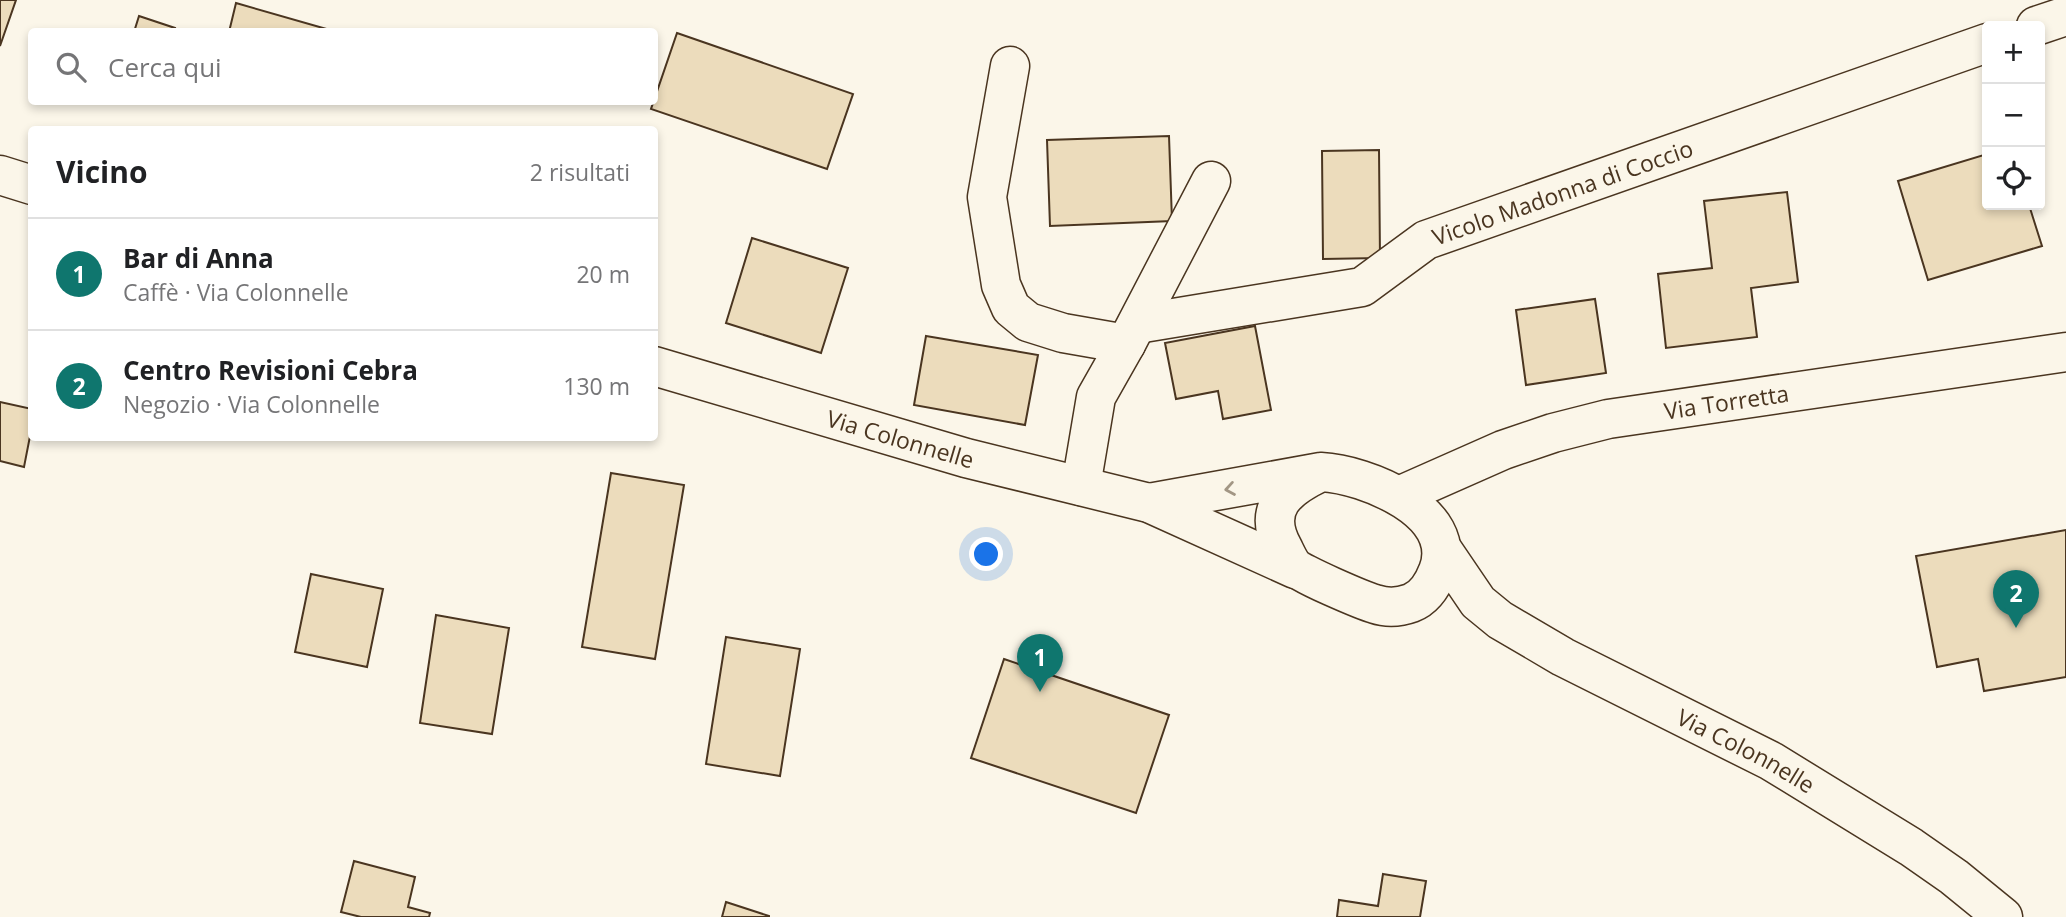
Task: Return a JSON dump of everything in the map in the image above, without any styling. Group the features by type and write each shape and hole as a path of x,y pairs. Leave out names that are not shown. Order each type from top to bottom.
{"street":[{"path":"2045,23 2066,16"},
{"name":"Vicolo Madonna di Coccio","path":"1010,65 987,197 1001,285 1012,308 1028,322 1063,333 1132,334 1362,287 1426,240 1982,45"},
{"path":"0,175 28,183"},
{"path":"1081,486 1096,397 1132,334 1211,181"},
{"name":"Via Torretta","path":"1399,495 1530,440 1608,419 2066,352"},
{"name":"Via Colonnelle","path":"658,367 966,458 1149,503 1375,604 1396,607 1414,602 1478,602"},
{"path":"1295,569 1274,526 1274,516 1282,498 1298,482 1321,472"},
{"name":"Via Colonnelle","path":"1149,503 1321,472 1338,473 1399,495 1427,519 1436,532 1441,549 1478,602 1500,620 1563,657 1782,767 1911,847 1954,877 2003,917"},
{"path":"1414,602 1434,581 1440,568 1441,549"}],"building":[{"path":"0,0 16,0 0,46"},
{"path":"236,3 323,28 230,28"},
{"path":"139,16 175,28 135,28"},
{"path":"677,33 853,94 827,169 651,109 652,105 658,105 658,89"},
{"path":"1169,136 1172,221 1050,226 1047,140"},
{"path":"1379,150 1380,258 1323,259 1322,151"},
{"path":"1982,156 1982,210 2031,210 2042,246 1928,280 1898,181"},
{"path":"1787,192 1798,282 1751,288 1757,337 1666,348 1658,274 1712,268 1704,201"},
{"path":"752,238 848,268 821,353 726,323"},
{"path":"1595,299 1606,373 1526,385 1516,310"},
{"path":"1255,326 1271,410 1223,419 1218,391 1176,399 1165,343"},
{"path":"926,336 1038,355 1025,425 914,405"},
{"path":"0,402 28,408 29,441 24,467 0,461"},
{"path":"611,473 684,485 655,659 582,647"},
{"path":"2066,530 2066,677 1984,691 1978,659 1937,667 1916,556"},
{"path":"311,574 383,589 367,667 295,652"},
{"path":"436,615 509,628 492,734 420,723"},
{"path":"726,637 800,649 780,776 706,764"},
{"path":"1004,659 1169,715 1136,813 971,758"},
{"path":"354,861 415,877 408,907 430,913 429,917 361,917 341,912"},
{"path":"1383,874 1426,881 1420,917 1337,917 1339,900 1378,906"},
{"path":"726,902 769,916 769,917 722,917"}],"place":[{"name":"Centro Revisioni Cebra","path":"2016,628"},
{"name":"Bar di Anna","path":"1040,692"}]}
